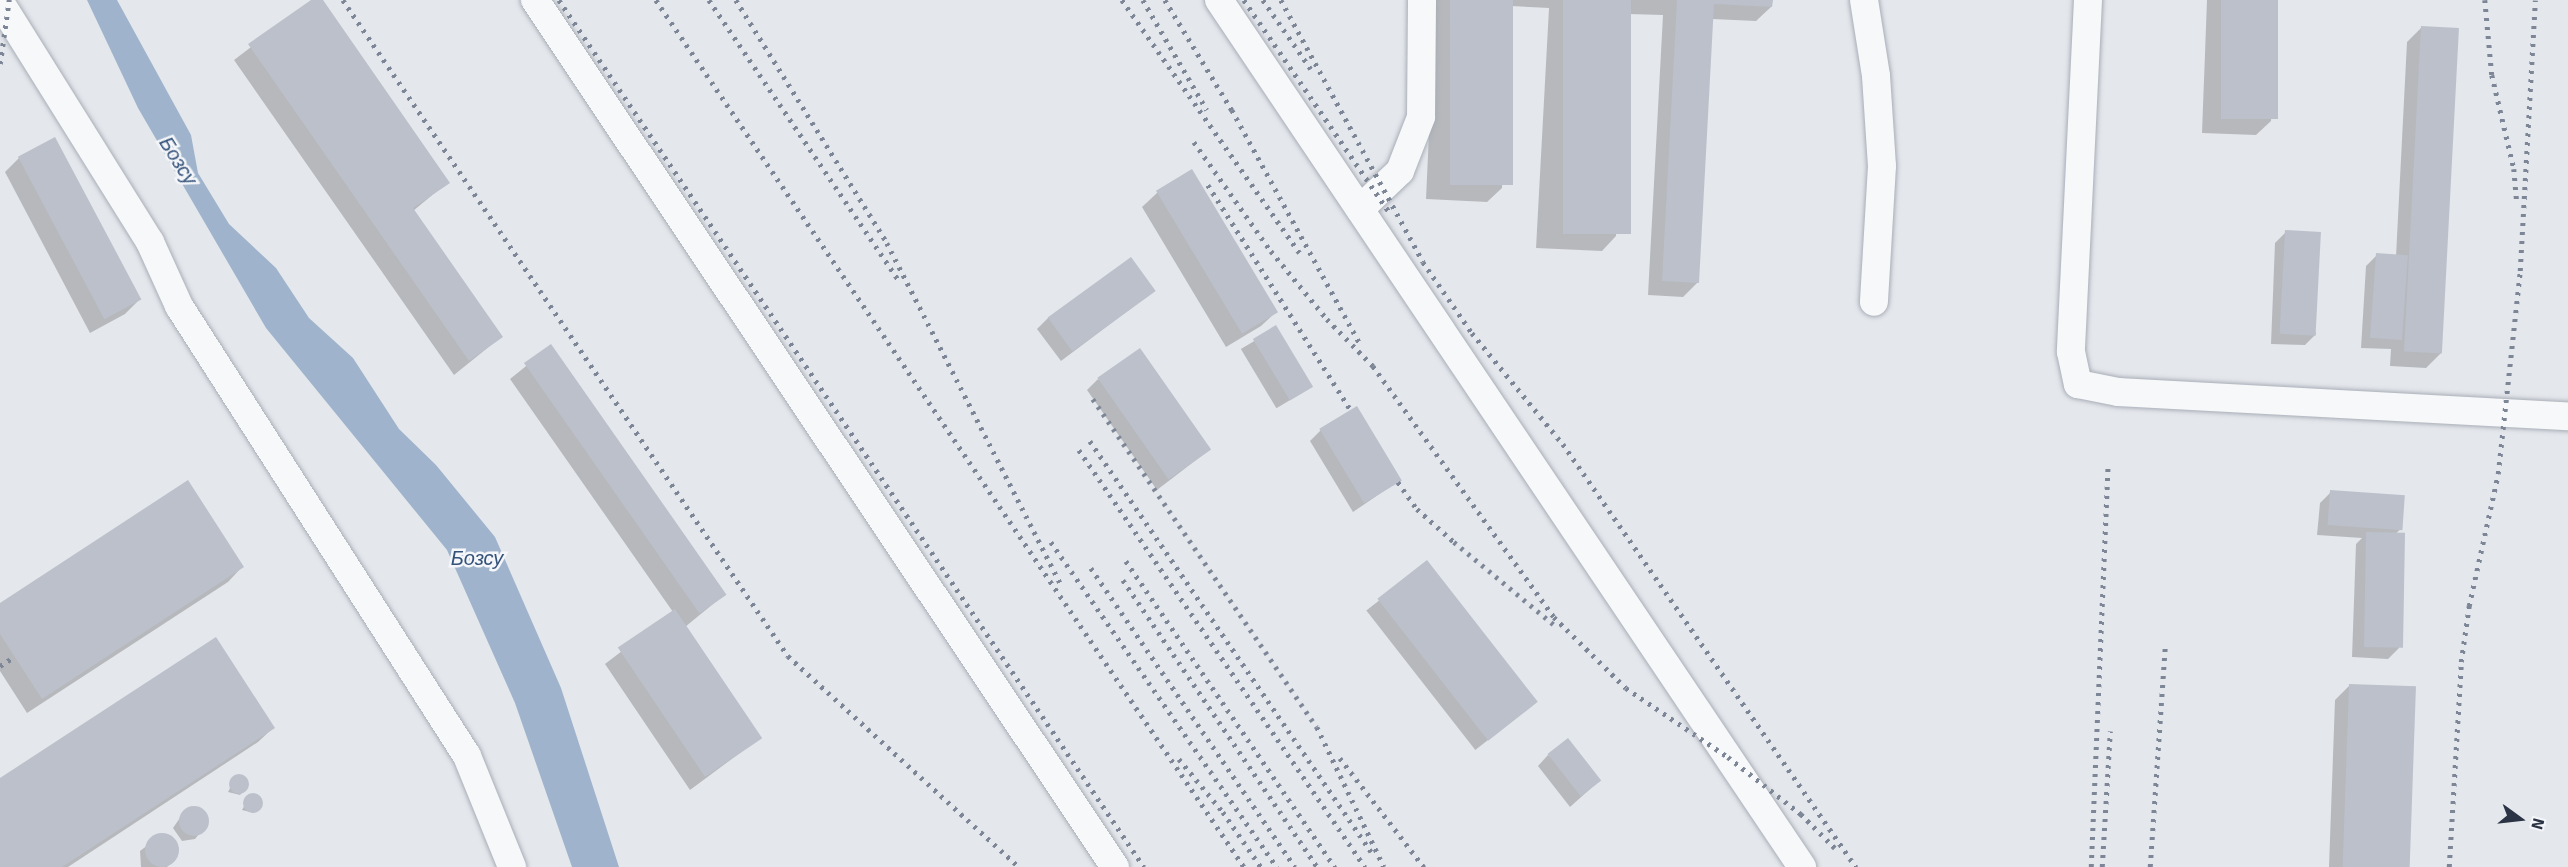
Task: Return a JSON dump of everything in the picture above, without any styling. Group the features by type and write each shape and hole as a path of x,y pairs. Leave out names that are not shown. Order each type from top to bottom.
{"lane":[{"path":"536,0 1115,867"},
{"path":"1219,0 1802,867"},
{"path":"1360,209 1400,171 1421,117 1422,0"},
{"path":"1864,0 1876,76 1882,166 1874,302"},
{"path":"2088,0 2070,352 2078,384 2118,392 2568,416"},
{"path":"0,2 150,242 178,306 467,756 512,867"}],"water":[{"name":"Бозсу","path":"87,0 117,0 191,135 198,173 229,224 276,268 309,318 353,358 399,429 436,465 495,537 561,688 619,867 572,867 515,703 447,550 266,328 138,108"}],"building":[{"path":"311,0 323,0 450,183 413,208 503,337 469,361 248,44"},
{"path":"1450,0 1513,0 1513,185 1450,185"},
{"path":"1563,0 1631,0 1631,234 1563,234"},
{"path":"1677,0 1773,0 1772,7 1714,4 1699,283 1662,281"},
{"path":"2221,0 2278,0 2278,119 2221,119"},
{"path":"2421,26 2459,28 2442,354 2404,352"},
{"path":"55,137 141,299 104,319 18,157"},
{"path":"1192,169 1278,312 1242,334 1156,191"},
{"path":"2285,230 2321,232 2316,336 2280,334"},
{"path":"2376,253 2408,255 2402,340 2370,338"},
{"path":"1131,257 1156,291 1072,352 1048,318"},
{"path":"1276,325 1313,387 1290,401 1253,339"},
{"path":"551,344 727,595 699,614 524,363"},
{"path":"1140,348 1211,450 1169,479 1097,378"},
{"path":"1357,406 1402,481 1364,503 1319,429"},
{"path":"188,480 244,567 42,699 0,634 0,603"},
{"path":"2330,490 2405,495 2402,530 2328,525"},
{"path":"2366,532 2405,533 2403,648 2364,647"},
{"path":"1427,560 1538,702 1488,741 1377,599"},
{"path":"675,609 762,738 705,777 618,648"},
{"path":"216,637 275,728 62,867 0,867 0,778"},
{"path":"2349,684 2416,686 2410,867 2343,867"},
{"path":"1568,738 1601,781 1581,797 1548,754"},
{"path":"239,774 246,777 249,784 246,791 239,794 232,791 229,784 232,777"},
{"path":"253,793 260,796 263,803 260,810 253,813 246,810 243,803 246,796"},
{"path":"194,806 204,811 209,821 204,831 194,836 184,831 179,821 184,811"},
{"path":"162,833 174,838 179,850 174,862 162,867 150,862 145,850 150,838"}],"railway":[{"path":"0,64 9,0"},
{"path":"343,0 788,656 1019,867"},
{"path":"559,0 1144,867"},
{"path":"656,0 1244,867"},
{"path":"709,0 899,281"},
{"path":"736,0 887,243 1062,587"},
{"path":"1122,0 1300,253"},
{"path":"1143,0 1207,110"},
{"path":"1165,0 1232,110 1361,346"},
{"path":"1244,0 1390,213"},
{"path":"1263,0 1311,69"},
{"path":"1281,0 1423,262 1472,333 1563,444 1856,867"},
{"path":"2485,0 2492,75 2514,169 2517,203"},
{"path":"2449,867 2461,662 2469,606 2498,474 2520,271 2535,0"},
{"path":"1194,142 1271,251 1327,319 1373,366 1554,617 1626,688 1728,757 1801,814 1835,848"},
{"path":"1208,185 1351,410"},
{"path":"1093,399 1317,727 1384,867"},
{"path":"1090,441 1371,852"},
{"path":"1079,450 1365,867"},
{"path":"2091,867 2108,468"},
{"path":"1398,482 1417,509 1553,624"},
{"path":"1051,542 1277,867"},
{"path":"1126,561 1335,867"},
{"path":"1091,568 1295,867"},
{"path":"1123,580 1317,867"},
{"path":"2150,867 2165,645"},
{"path":"0,666 14,657"},
{"path":"2102,867 2110,731"},
{"path":"1340,758 1424,867"},
{"path":"1179,759 1223,812 1261,867"}]}
